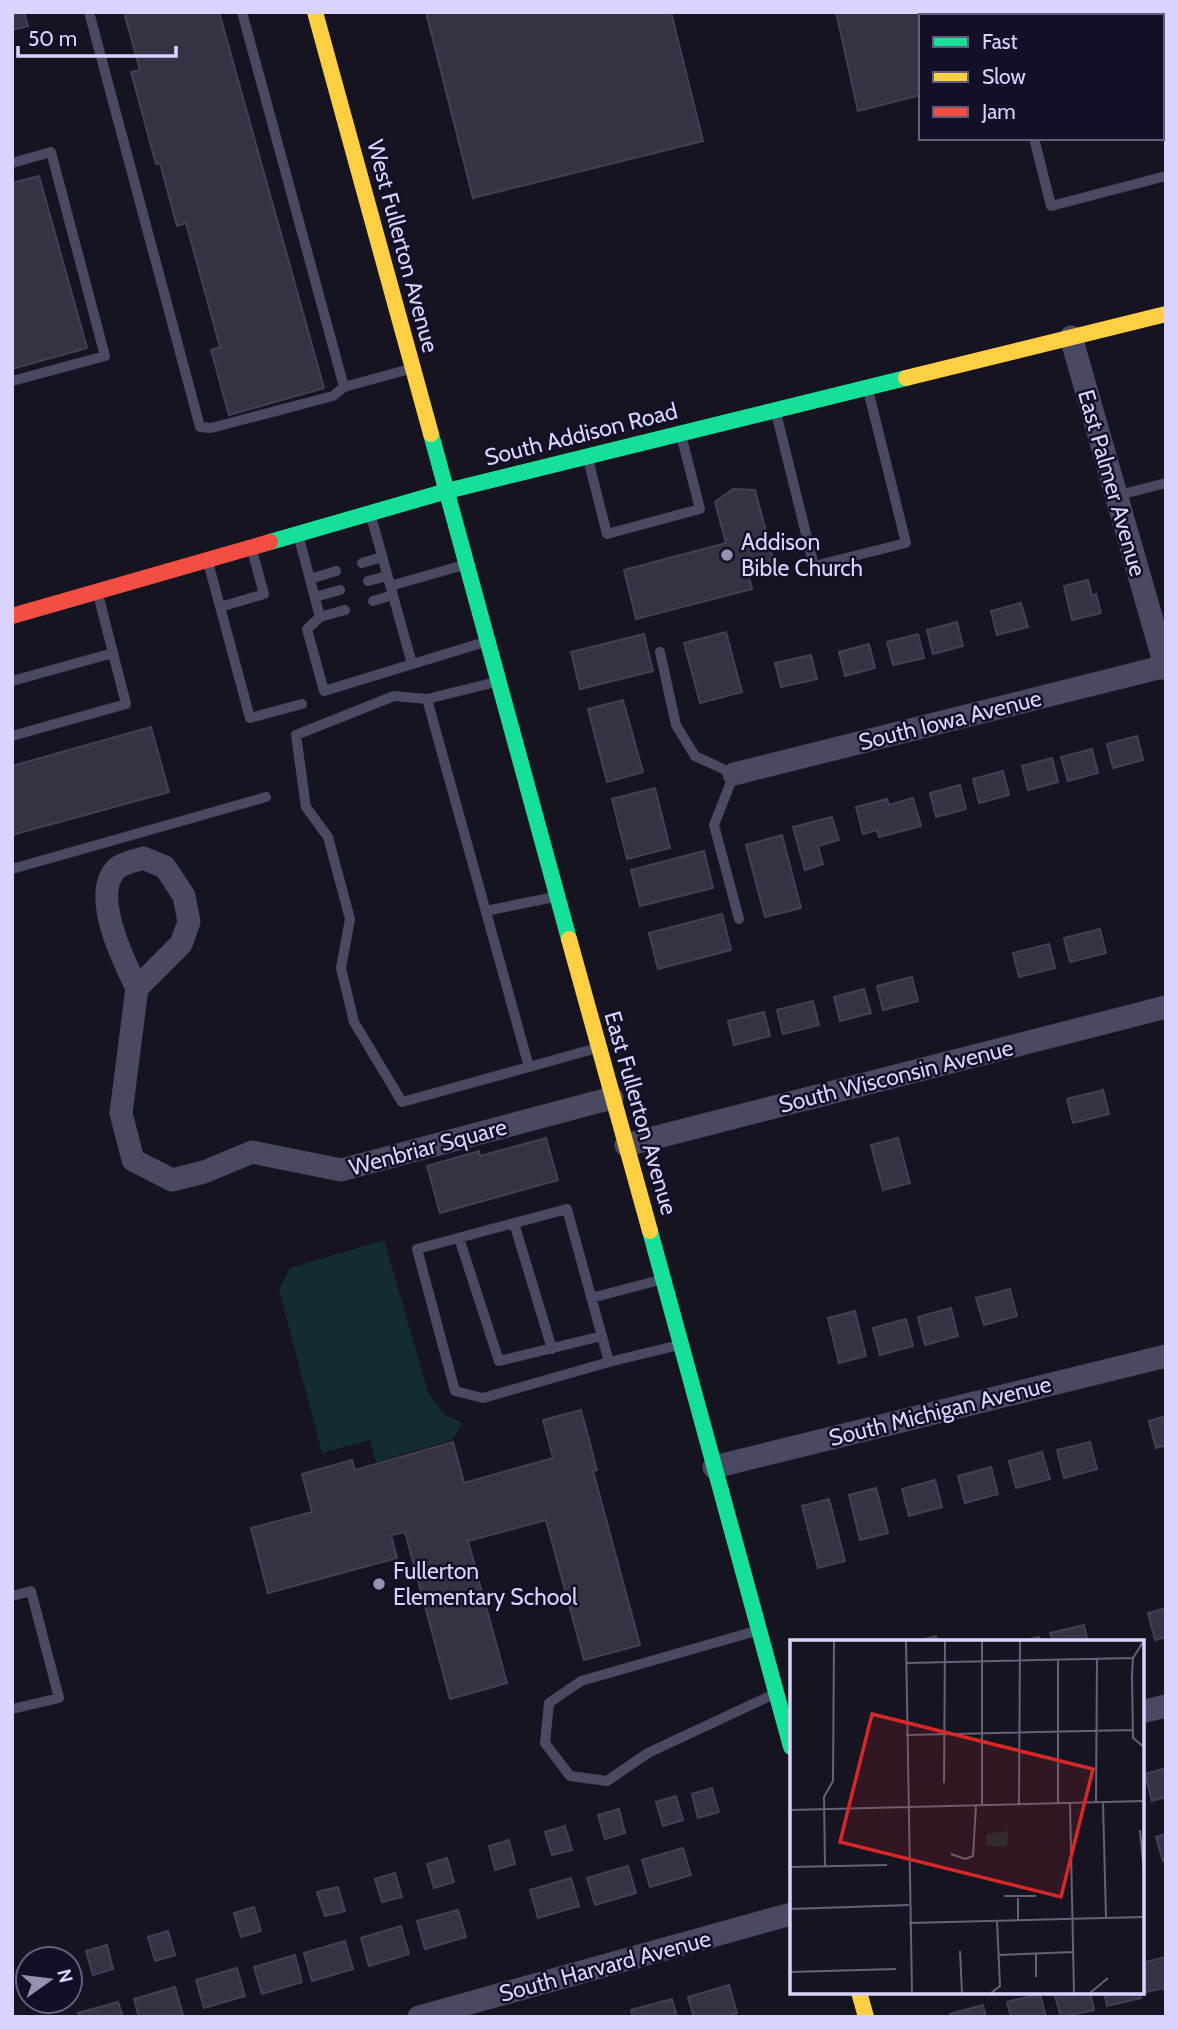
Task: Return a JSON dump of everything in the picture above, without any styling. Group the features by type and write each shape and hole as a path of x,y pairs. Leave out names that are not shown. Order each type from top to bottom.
{"street":[{"name":"West Fullerton Avenue","path":"315,12 447,491"},
{"name":"South Addison Road","path":"12,615 447,491 1166,314"},
{"name":"East Palmer Avenue","path":"1071,337 1165,667"},
{"name":"East Fullerton Avenue","path":"447,491 790,1743"},
{"name":"South Iowa Avenue","path":"734,774 1165,667"},
{"path":"143,858 165,867 184,896 189,922 181,944 137,988 119,953 108,912 107,885 117,868 143,858"},
{"name":"Wenbriar Square","path":"137,988 121,1113 133,1160 172,1180 204,1172 252,1152 341,1170 612,1098"},
{"name":"South Wisconsin Avenue","path":"626,1144 1166,1007"},
{"name":"South Michigan Avenue","path":"714,1467 1166,1356"},
{"path":"1143,1712 1166,1706"},
{"name":"South Harvard Avenue","path":"419,2017 790,1914"},
{"path":"860,1994 866,2017"}],"lane":[{"path":"89,12 200,427 211,428 333,396 344,387 413,368"},
{"path":"242,12 344,387"},
{"path":"1034,140 1051,206 1166,176"},
{"path":"12,163 51,152 105,356 12,381"},
{"path":"775,410 814,566 906,542 867,387"},
{"path":"588,456 607,534 700,509 681,433"},
{"path":"1115,496 1166,483"},
{"path":"370,513 412,664"},
{"path":"298,534 320,617"},
{"path":"220,607 264,594 251,547"},
{"path":"362,563 382,557"},
{"path":"207,560 250,718 302,704"},
{"path":"368,581 390,585 467,564"},
{"path":"310,579 336,571"},
{"path":"373,601 390,585"},
{"path":"315,597 340,590"},
{"path":"12,736 126,704 97,591"},
{"path":"345,610 320,617 307,629 324,691 488,641"},
{"path":"660,652 676,725 695,756 734,774 714,825 739,919"},
{"path":"12,681 113,653"},
{"path":"499,681 427,699 394,696 296,735 306,807 328,837 350,919 341,968 354,1022 402,1102 598,1048"},
{"path":"427,699 528,1067"},
{"path":"12,869 267,797"},
{"path":"486,911 557,896"},
{"path":"609,1362 567,1209 417,1249 455,1391 483,1398 609,1362 681,1345"},
{"path":"514,1223 552,1349"},
{"path":"459,1238 499,1361 602,1336"},
{"path":"591,1298 663,1279"},
{"path":"12,1596 31,1591 59,1698 12,1709"},
{"path":"759,1631 582,1681 549,1703 545,1744 570,1776 607,1781 648,1753 776,1693"}],"green space":[{"path":"384,1240 428,1392 444,1414 462,1423 452,1440 376,1462 370,1440 322,1453 279,1289 290,1268"}],"building":[{"path":"12,12 24,12 28,26 12,30"},
{"path":"124,12 219,12 324,388 229,415 211,350 220,347 186,223 177,226 160,163 156,164 131,72 140,70"},
{"path":"426,12 671,12 703,141 473,198"},
{"path":"836,12 1166,12 1164,68 1164,14 919,14 919,96 858,111"},
{"path":"39,176 87,348 12,369 12,183"},
{"name":"Addison Bible Church","path":"733,489 755,490 775,566 748,573 752,589 636,619 624,570 726,543 715,502"},
{"path":"1088,580 1092,596 1096,594 1101,613 1072,620 1064,586"},
{"path":"1021,603 1028,627 997,635 991,611"},
{"path":"957,622 963,646 933,654 927,630"},
{"path":"726,632 742,692 700,703 684,643"},
{"path":"644,634 653,671 580,689 571,652"},
{"path":"918,634 924,658 893,665 887,642"},
{"path":"869,644 875,668 845,676 839,652"},
{"path":"811,655 817,679 781,687 775,663"},
{"path":"623,700 643,772 607,782 588,709"},
{"path":"151,727 169,792 12,835 12,766"},
{"path":"1137,736 1143,760 1113,768 1107,744"},
{"path":"1092,749 1098,773 1068,781 1061,757"},
{"path":"1052,758 1058,782 1028,790 1022,766"},
{"path":"1003,771 1009,795 979,803 973,779"},
{"path":"960,785 966,809 936,817 930,793"},
{"path":"655,788 670,848 627,859 612,799"},
{"path":"913,798 921,826 879,837 877,830 863,834 856,807 887,799 889,805"},
{"path":"832,817 839,840 818,846 823,864 805,870 793,827"},
{"path":"782,835 801,908 765,917 746,845"},
{"path":"704,851 713,888 640,906 631,870"},
{"path":"722,914 731,950 658,969 649,933"},
{"path":"1100,929 1106,953 1070,962 1064,938"},
{"path":"1049,944 1055,968 1019,977 1013,953"},
{"path":"912,977 918,1001 883,1010 877,986"},
{"path":"864,989 871,1013 840,1021 834,997"},
{"path":"813,1001 819,1025 783,1034 777,1010"},
{"path":"764,1012 770,1036 734,1045 728,1021"},
{"path":"1103,1090 1109,1114 1073,1123 1067,1099"},
{"path":"546,1138 558,1180 440,1213 427,1166 479,1151 480,1156"},
{"path":"898,1138 910,1183 883,1190 871,1145"},
{"path":"1010,1289 1017,1316 984,1325 976,1298"},
{"path":"951,1308 958,1336 925,1345 918,1317"},
{"path":"855,1311 866,1356 839,1363 828,1318"},
{"path":"906,1319 913,1346 880,1355 873,1328"},
{"path":"581,1410 597,1470 593,1471 640,1645 584,1660 546,1520 468,1541 507,1683 450,1699 405,1532 391,1535 397,1558 268,1593 251,1528 312,1512 302,1474 352,1460 355,1470 453,1442 464,1483 553,1458 543,1420"},
{"path":"1166,1416 1166,1445 1156,1448 1149,1421"},
{"path":"1090,1442 1097,1469 1064,1478 1057,1450"},
{"path":"1042,1452 1050,1479 1016,1488 1009,1461"},
{"path":"991,1467 998,1494 965,1503 958,1476"},
{"path":"935,1480 942,1507 909,1516 902,1489"},
{"path":"876,1488 888,1533 860,1540 849,1495"},
{"path":"829,1499 845,1561 818,1568 802,1506"},
{"path":"1166,1608 1166,1637 1155,1640 1148,1613"},
{"path":"1084,1625 1088,1640 1052,1640 1050,1633"},
{"path":"936,1636 937,1640 920,1640"},
{"path":"1166,1768 1166,1797 1152,1801 1145,1774"},
{"path":"712,1788 719,1812 698,1818 692,1794"},
{"path":"676,1796 683,1820 663,1826 656,1802"},
{"path":"619,1809 625,1833 605,1839 598,1815"},
{"path":"565,1826 572,1850 552,1855 545,1832"},
{"path":"1166,1834 1166,1860 1163,1861 1156,1837"},
{"path":"509,1840 515,1864 495,1870 489,1846"},
{"path":"683,1848 691,1875 650,1887 642,1860"},
{"path":"447,1858 454,1882 434,1888 427,1864"},
{"path":"628,1866 636,1893 595,1905 587,1878"},
{"path":"395,1873 402,1897 382,1902 375,1879"},
{"path":"571,1878 579,1906 538,1918 530,1890"},
{"path":"338,1887 345,1911 325,1916 317,1892"},
{"path":"254,1907 261,1931 241,1937 234,1913"},
{"path":"458,1910 466,1937 425,1949 417,1921"},
{"path":"401,1926 409,1954 369,1966 361,1938"},
{"path":"168,1931 175,1955 155,1961 148,1937"},
{"path":"345,1941 353,1969 312,1981 304,1953"},
{"path":"107,1945 113,1969 93,1975 86,1951"},
{"path":"295,1955 302,1982 262,1994 254,1967"},
{"path":"1166,1957 1166,1992 1163,1988 1146,1992 1143,1963"},
{"path":"237,1968 245,1996 204,2008 196,1980"},
{"path":"729,1985 737,2013 723,2017 694,2017 688,1997"},
{"path":"175,1987 183,2015 139,2017 134,1999"},
{"path":"1040,1994 1046,2017 1011,2017 1007,2002"},
{"path":"1055,1994 1090,1994 1094,2010 1061,2017"},
{"path":"1104,1994 1140,1994 1141,1998 1107,2006"},
{"path":"672,1999 677,2017 633,2017 631,2010"},
{"path":"118,2002 123,2017 79,2017 84,2015 84,2011"},
{"path":"983,2005 986,2017 951,2017 950,2014"}],"traffic: fast":[{"path":"270,542 447,491 906,378"},
{"path":"431,434 569,939"},
{"path":"650,1231 790,1743"}],"traffic: slow":[{"path":"315,12 431,434"},
{"path":"906,378 1166,314"},
{"path":"569,939 650,1231"},
{"path":"860,1994 866,2017"}],"traffic: jam":[{"path":"12,616 270,542"}],"place":[{"name":"Addison Bible Church","path":"727,555"},
{"name":"Fullerton Elementary School","path":"379,1584"}]}
